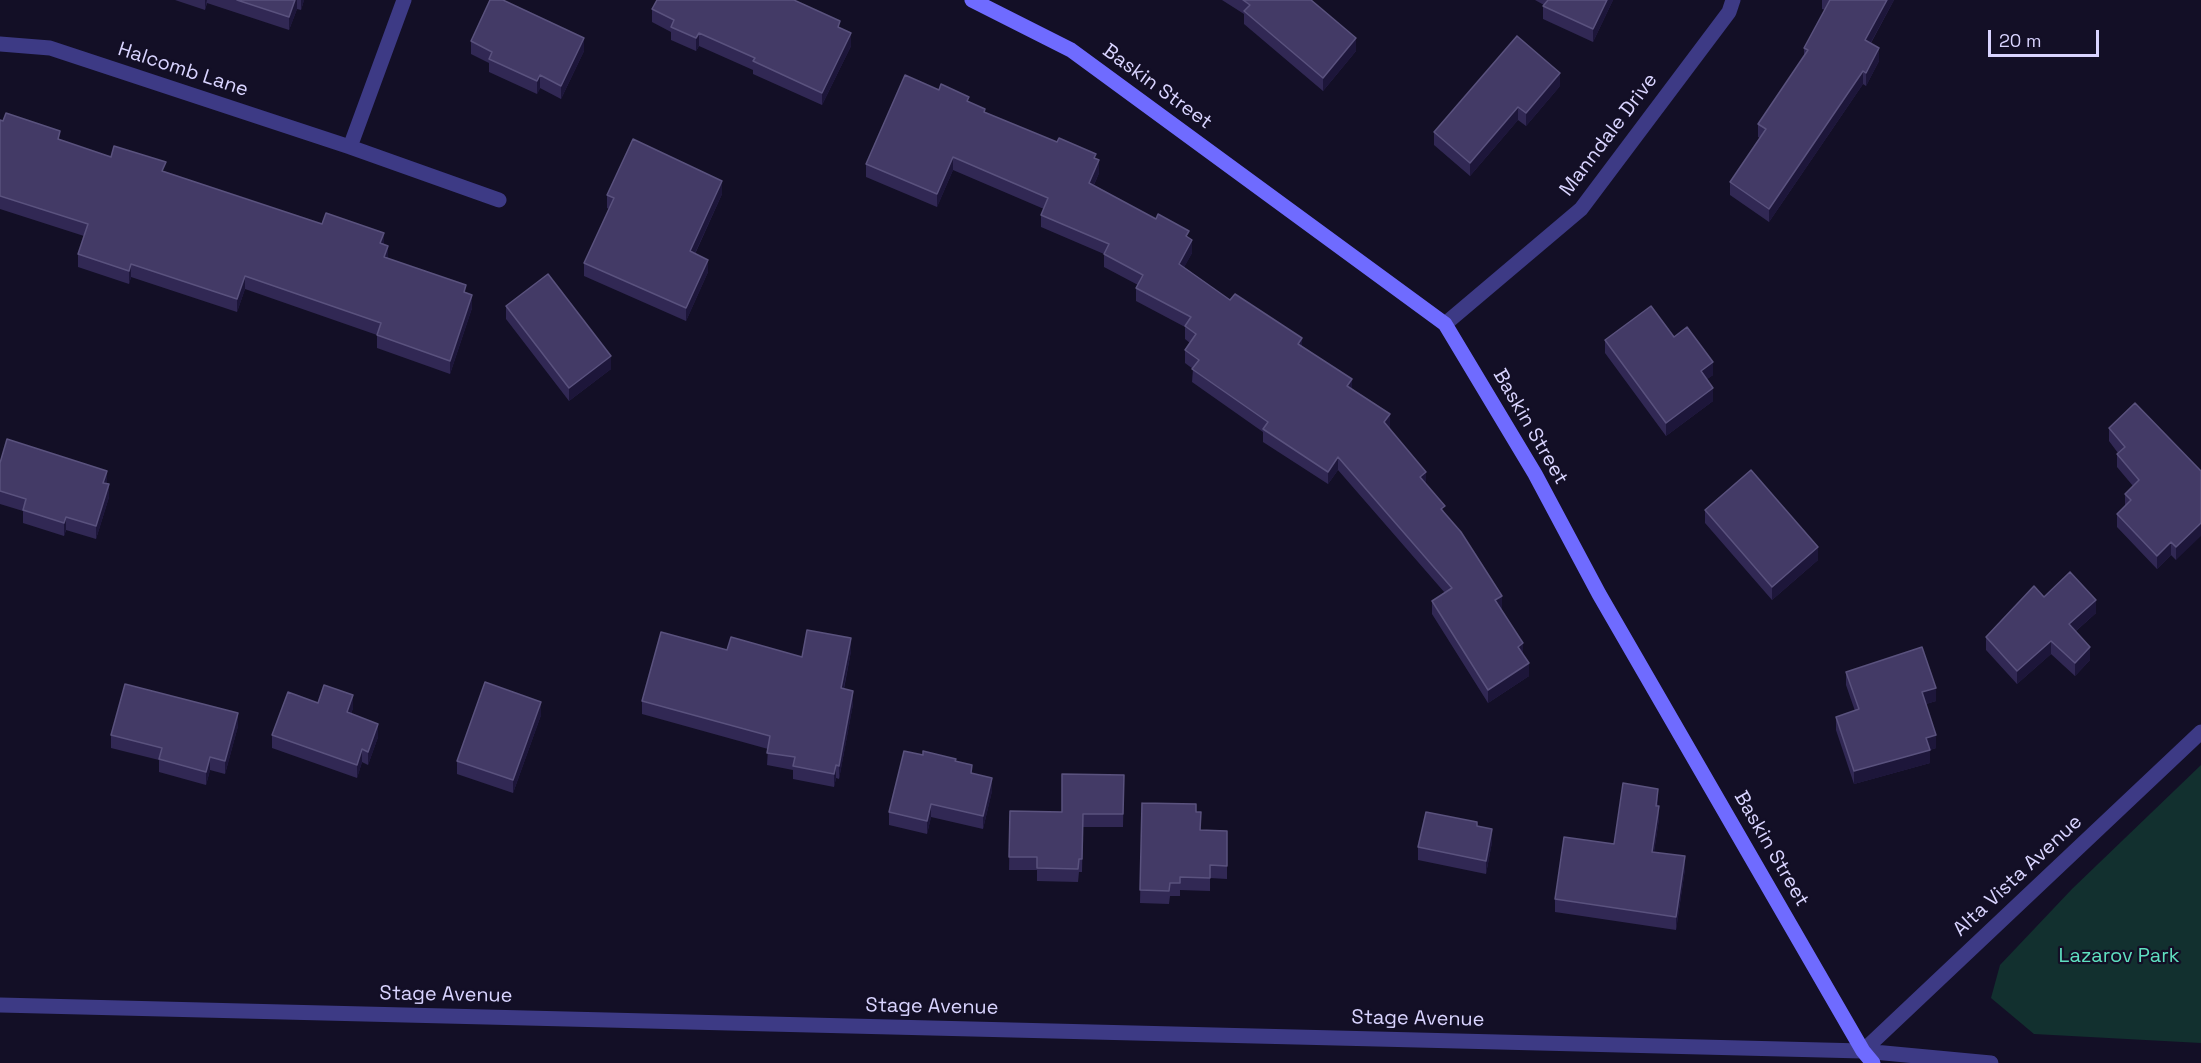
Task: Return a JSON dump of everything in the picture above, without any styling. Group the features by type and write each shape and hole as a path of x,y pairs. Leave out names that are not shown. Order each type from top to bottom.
{"street":[{"path":"350,147 404,0"},
{"name":"Baskin Street","path":"972,0 1071,50 1445,324 1535,474 1599,594 1868,1057"},
{"name":"Manndale Drive","path":"1445,324 1581,209 1729,12 1733,0"},
{"name":"Halcomb Lane","path":"0,44 50,48 350,147 499,200"},
{"name":"Alta Vista Avenue","path":"1868,1057 2201,732"},
{"name":"Stage Avenue","path":"0,1005 1868,1057 1991,1063"}],"green space":[{"name":"Lazarov Park","path":"2201,765 2201,1043 2034,1034 1991,998 2000,965 2072,889"}],"building":[{"path":"237,0 295,0 289,17"},
{"path":"490,0 503,0 584,38 561,86 540,75 537,81 489,59 492,52 471,41"},
{"path":"657,0 794,0 840,21 838,27 851,33 822,93 753,61 755,58 699,33 696,38 671,27 674,20 652,9"},
{"path":"1243,0 1311,0 1356,38 1323,78 1244,11 1250,5"},
{"path":"1548,0 1607,0 1593,29 1543,6"},
{"path":"1830,0 1887,0 1865,40 1879,48 1866,73 1863,71 1769,209 1730,182 1766,129 1758,124 1808,50 1804,48"},
{"path":"1517,36 1560,73 1526,113 1518,107 1470,163 1434,132"},
{"path":"905,75 939,90 941,84 969,97 967,101 985,109 984,112 1057,142 1059,138 1096,154 1094,158 1099,160 1089,183 1156,219 1158,214 1189,231 1186,236 1192,240 1179,264 1230,300 1235,294 1302,338 1298,344 1352,379 1347,386 1390,414 1384,422 1426,472 1420,477 1445,506 1441,509 1461,532 1502,596 1495,600 1523,643 1518,647 1529,663 1488,690 1432,601 1452,588 1338,457 1328,472 1263,429 1268,422 1192,369 1199,360 1185,350 1196,334 1185,326 1191,317 1136,288 1143,275 1104,254 1109,244 1041,215 1048,198 953,157 937,194 866,164"},
{"path":"6,113 60,131 58,139 111,157 114,146 166,162 162,171 322,224 326,213 384,233 380,243 388,246 384,257 466,285 464,292 472,295 450,361 377,335 381,323 245,276 237,299 131,264 129,271 78,254 88,224 0,196 0,120 3,121"},
{"path":"633,139 722,181 690,251 708,260 686,308 584,263 614,198 607,195"},
{"path":"548,274 611,356 569,388 506,306"},
{"path":"1651,306 1674,337 1687,327 1713,362 1701,371 1713,388 1666,423 1605,340"},
{"path":"2135,403 2201,471 2201,523 2176,547 2171,542 2157,556 2117,514 2131,500 2125,494 2139,480 2117,454 2125,447 2109,428"},
{"path":"7,439 107,471 103,483 109,484 96,526 66,517 64,523 23,510 26,499 0,491 0,463"},
{"path":"1751,470 1818,547 1772,587 1705,510"},
{"path":"2070,572 2096,600 2069,624 2090,647 2075,663 2051,641 2017,671 1986,637 2034,586 2044,597"},
{"path":"807,630 851,638 841,688 853,691 839,766 836,765 834,774 793,766 795,757 767,753 770,736 642,701 661,632 727,650 731,637 802,657"},
{"path":"1922,647 1936,688 1922,692 1936,735 1926,738 1930,750 1854,771 1836,717 1859,709 1846,672"},
{"path":"485,682 541,702 513,780 457,761"},
{"path":"125,684 238,713 225,761 210,757 206,772 159,759 162,748 111,735"},
{"path":"324,685 353,695 347,712 378,724 368,752 362,749 357,765 272,735 288,692 318,703"},
{"path":"904,751 923,755 923,751 956,759 955,761 972,765 971,773 992,778 983,816 931,804 927,821 889,812"},
{"path":"1062,774 1124,775 1123,814 1083,814 1082,859 1079,859 1078,869 1037,868 1037,857 1009,857 1010,811 1062,812"},
{"path":"1623,783 1658,789 1656,806 1659,806 1652,852 1685,856 1676,917 1555,899 1564,837 1614,844"},
{"path":"1142,803 1196,804 1196,812 1201,812 1200,830 1227,831 1227,866 1210,865 1210,878 1180,877 1180,883 1170,883 1169,891 1140,890"},
{"path":"1426,812 1477,822 1477,826 1492,829 1486,861 1418,847"}]}
